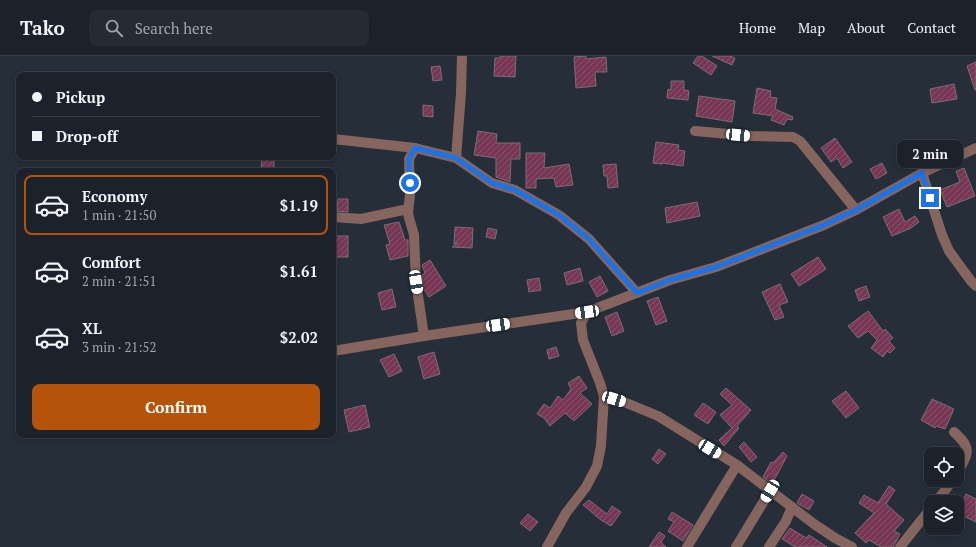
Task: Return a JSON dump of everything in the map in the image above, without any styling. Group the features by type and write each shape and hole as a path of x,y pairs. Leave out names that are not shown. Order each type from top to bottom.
{"street":[{"path":"456,158 462,56"},
{"path":"695,131 793,138 800,141 856,210"},
{"path":"336,139 415,148 456,158 492,183 515,190 559,215 589,239 637,293"},
{"path":"415,148 409,159 410,194 408,214 414,235 416,282 424,336"},
{"path":"336,351 587,312 670,280 730,262 824,225 856,210 922,173 976,148"},
{"path":"922,173 949,251 976,286"},
{"path":"336,217 361,219 408,209"},
{"path":"546,547 566,514 586,487 597,466 601,446 604,396 583,340 581,323 587,312"},
{"path":"604,396 624,402 658,416 738,465 770,491 835,538 852,547"},
{"path":"954,432 964,441 967,454 964,460"},
{"path":"687,547 738,465"},
{"path":"941,495 948,487"},
{"path":"736,547 770,491"},
{"path":"769,547 786,521 792,507"},
{"path":"900,547 924,517"}],"building":[{"path":"500,56 516,56 515,77 494,76 495,58 500,58"},
{"path":"586,56 586,59 606,57 607,72 595,72 596,86 576,88 574,57"},
{"path":"698,56 702,56 717,66 711,75 693,63"},
{"path":"712,56 730,56 735,58 732,65"},
{"path":"976,62 976,90 975,90 967,66"},
{"path":"440,66 442,80 433,81 431,67"},
{"path":"671,81 684,81 684,90 689,91 688,100 667,98 668,89 671,90"},
{"path":"954,84 957,99 932,103 930,89"},
{"path":"757,88 771,91 770,97 777,98 775,109 793,117 792,120 787,119 784,125 771,120 773,116 753,113"},
{"path":"699,96 735,101 732,122 696,116"},
{"path":"423,105 433,106 433,117 423,116"},
{"path":"478,131 497,134 496,143 520,143 520,159 511,159 510,182 496,177 496,158 474,155"},
{"path":"835,138 852,162 843,168 837,158 831,162 821,148"},
{"path":"656,142 679,145 678,150 685,151 683,166 653,163"},
{"path":"526,153 545,153 544,168 569,164 573,185 556,187 554,178 536,179 536,188 526,188"},
{"path":"262,160 274,160 274,168 261,167"},
{"path":"882,163 887,173 876,179 870,169"},
{"path":"616,164 618,187 608,188 607,176 604,176 603,165"},
{"path":"964,168 975,196 947,207 940,190 960,182 956,171"},
{"path":"338,199 348,199 348,212 337,211"},
{"path":"697,202 700,216 667,223 665,208"},
{"path":"899,209 905,222 915,216 919,222 911,228 892,236 883,217"},
{"path":"399,222 405,240 408,240 408,256 390,260 386,245 390,244 384,225"},
{"path":"455,227 473,228 472,248 452,247 458,243 454,244"},
{"path":"488,228 497,230 495,239 486,237"},
{"path":"336,236 348,236 348,257 336,257"},
{"path":"818,257 826,269 799,286 791,274"},
{"path":"430,260 446,286 429,297 423,288 422,275 425,273 422,265"},
{"path":"580,268 583,281 567,285 564,273"},
{"path":"600,276 608,291 597,297 589,282"},
{"path":"539,278 541,290 529,292 527,280"},
{"path":"780,284 788,302 779,305 784,317 775,320 762,292"},
{"path":"866,286 870,297 859,301 855,290"},
{"path":"392,289 396,307 382,310 378,293"},
{"path":"658,297 667,321 656,325 647,301"},
{"path":"868,311 883,331 885,329 893,338 889,341 895,348 890,353 887,351 883,357 871,348 877,340 868,331 858,338 848,326"},
{"path":"617,312 624,331 612,336 605,317"},
{"path":"556,347 559,356 549,359 547,350"},
{"path":"434,352 440,374 424,379 418,357"},
{"path":"394,354 402,371 389,377 380,360"},
{"path":"579,376 587,388 580,393 592,404 574,421 565,413 550,426 544,418 537,414 544,404 550,408 558,396 563,400 571,389 568,383"},
{"path":"726,388 751,410 737,426 739,428 724,446 719,440 732,428 720,415 732,405 720,394"},
{"path":"846,391 859,408 846,418 832,401"},
{"path":"932,399 954,409 945,429 936,426 935,428 921,420"},
{"path":"703,403 716,412 708,424 694,415"},
{"path":"365,405 370,427 349,432 344,410"},
{"path":"744,442 757,457 751,462 739,447"},
{"path":"659,449 666,454 658,464 652,459"},
{"path":"783,452 787,456 772,484 763,477 771,462 773,463"},
{"path":"889,486 895,490 886,504 904,520 894,531 900,534 893,547 881,547 869,540 866,543 855,533 874,513 859,503 864,495 878,503"},
{"path":"802,494 814,501 809,510 797,503"},
{"path":"966,494 976,499 976,522 964,516 964,498"},
{"path":"589,500 607,514 612,506 621,512 611,526 583,505"},
{"path":"672,512 693,525 683,541 668,531 674,522 668,519"},
{"path":"528,514 538,522 530,531 520,523"},
{"path":"790,528 806,538 809,535 827,547 795,547 782,539"},
{"path":"659,532 665,536 661,542 666,547 649,547"}],"route":[{"path":"410,183 409,159 415,148 456,158 492,183 515,190 559,215 589,239 637,293 670,280 716,267 824,225 856,210 922,173 930,198"}]}
